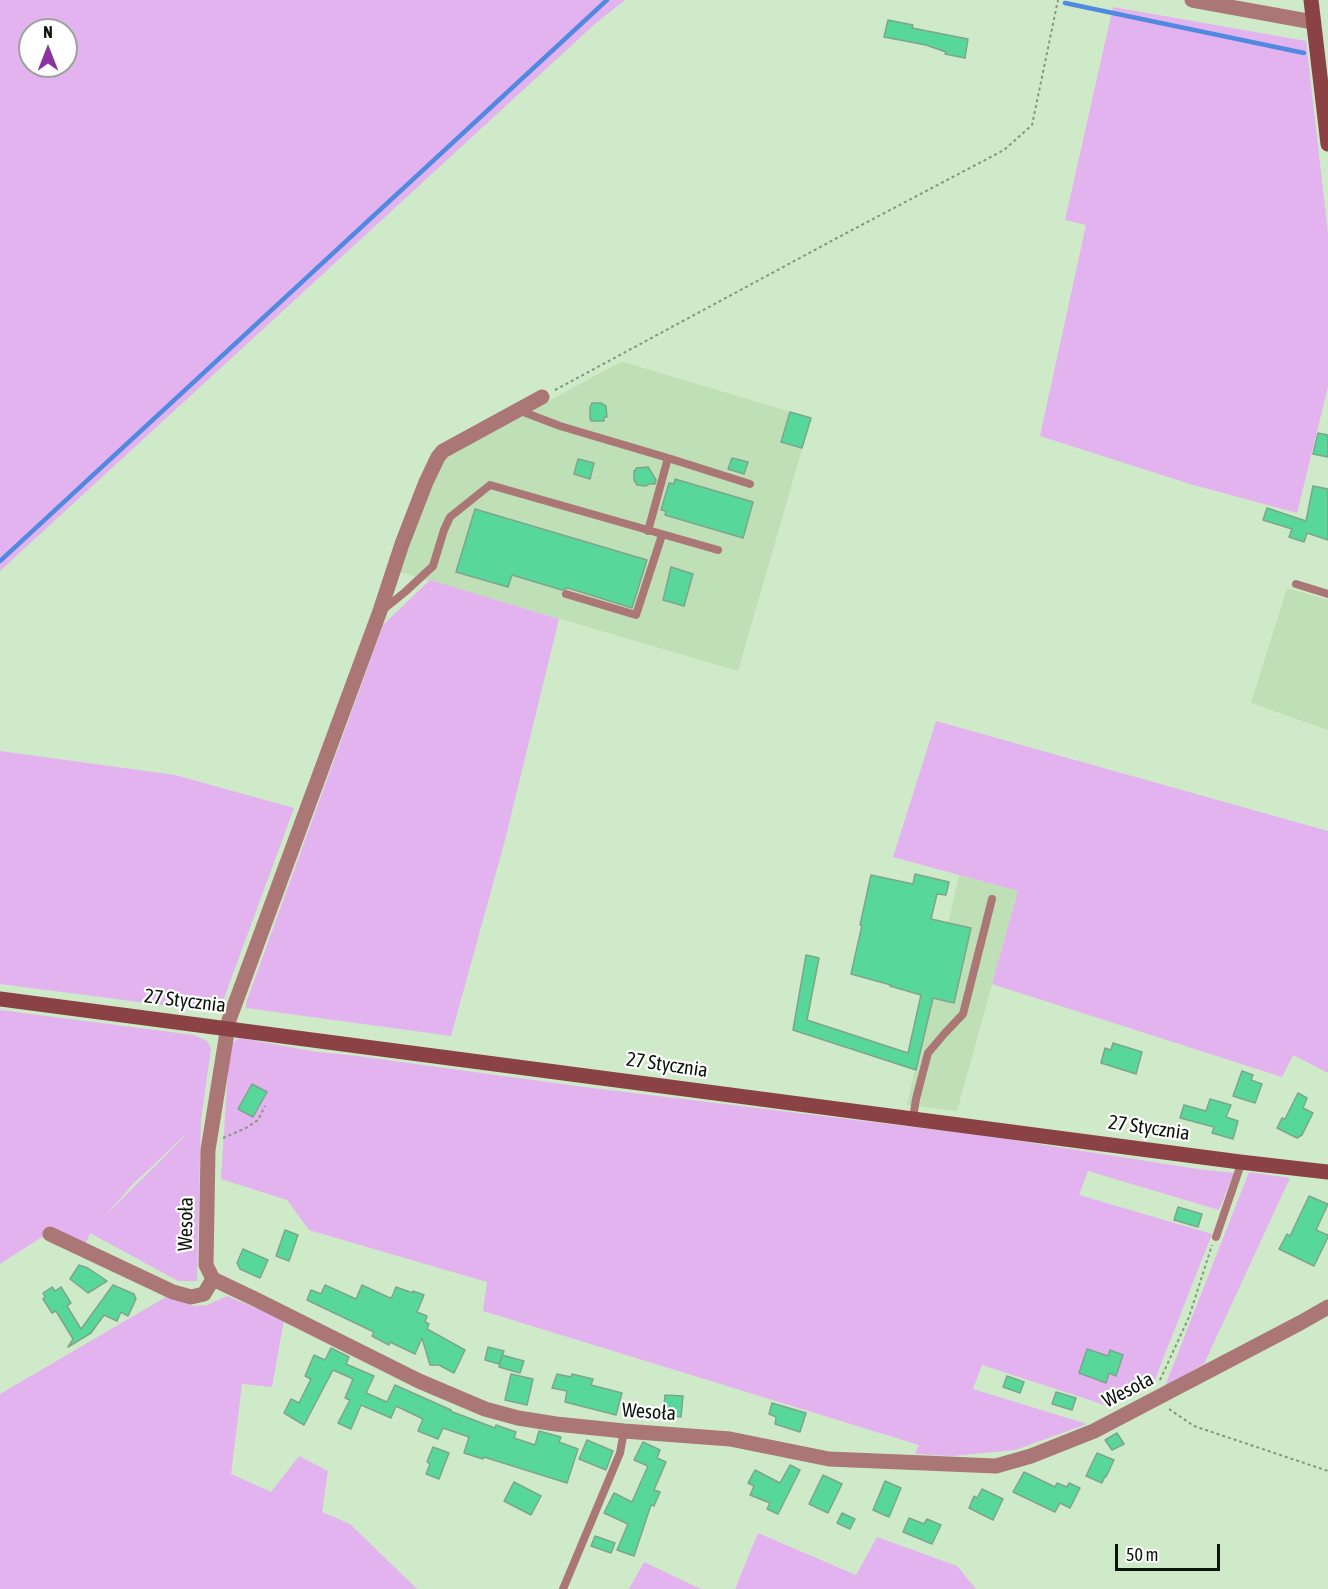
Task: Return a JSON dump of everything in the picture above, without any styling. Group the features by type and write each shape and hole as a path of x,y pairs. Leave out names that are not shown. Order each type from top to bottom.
{"street":[{"path":"1192,0 1313,22"},
{"path":"1311,0 1328,143"},
{"name":"Wesoła","path":"542,397 443,451 426,482 402,544 380,611 227,1028 209,1142 206,1265 213,1279 419,1381 484,1409 528,1420 624,1431 730,1439 830,1459 996,1466 1030,1456 1094,1431 1328,1307"},
{"name":"27 Stycznia","path":"0,999 1328,1172"},
{"path":"50,1234 173,1292 191,1297 204,1294 213,1279"}],"lane":[{"path":"518,410 560,426 750,484"},
{"path":"648,531 668,458"},
{"path":"380,611 433,566 450,517 490,485 718,550"},
{"path":"566,594 636,615 662,535"},
{"path":"1296,584 1328,594"},
{"path":"913,1118 918,1088 928,1053 963,1014 992,899"},
{"path":"1216,1237 1240,1162"},
{"path":"563,1589 620,1453 624,1431"}],"path":[{"path":"542,397 837,237 1004,150 1032,125 1058,0"},
{"path":"209,1142 246,1128 258,1120 265,1106"},
{"path":"1216,1237 1189,1317 1158,1383 1161,1397 1171,1411 1194,1426 1328,1471"}],"shaded area":[{"path":"0,0 625,0 596,23 0,571"},
{"path":"1113,7 1306,41 1328,233 1328,387 1297,513 1190,484 1040,436 1086,225 1065,220"},
{"path":"622,362 811,418 738,671 400,572 437,470 450,454"},
{"path":"430,580 559,619 505,840 451,1036 246,1008 383,625"},
{"path":"1287,588 1328,600 1328,730 1251,703"},
{"path":"936,721 1328,831 1328,1073 1293,1055 1282,1077 992,984 1018,891 893,857"},
{"path":"0,751 175,775 294,808 223,1001 209,1011 0,984"},
{"path":"959,875 1018,891 957,1111 907,1105"},
{"path":"0,1010 194,1035 207,1041 211,1049 201,1120 197,1281 178,1281 90,1233 81,1256 42,1237 0,1264","holes":["185,1136 105,1216 132,1185"]},
{"path":"240,1038 317,1052 987,1136 1234,1173 1219,1210 1088,1171 1079,1195 1212,1234 1152,1387 1108,1406 982,1365 973,1389 1087,1424 1015,1450 952,1456 915,1454 919,1445 483,1311 487,1282 309,1230 287,1200 221,1179 229,1054 232,1044"},
{"path":"1249,1172 1290,1178 1204,1364 1165,1386"},
{"path":"227,1296 284,1320 272,1387 242,1384 231,1474 271,1492 299,1456 328,1471 322,1512 350,1524 417,1589 0,1589 0,1394 166,1297 193,1306 207,1305"},
{"path":"758,1533 856,1575 877,1537 957,1566 976,1589 735,1589"},
{"path":"644,1562 701,1589 629,1589"}],"building":[{"path":"888,20 913,25 912,28 968,39 965,58 945,54 946,52 926,45 884,37"},
{"path":"592,403 601,403 606,406 607,417 604,417 604,421 591,421"},
{"path":"790,412 811,418 802,448 781,442"},
{"path":"1318,433 1328,435 1328,457 1313,454"},
{"path":"732,458 748,462 744,474 728,469"},
{"path":"578,459 594,463 590,479 574,474"},
{"path":"648,467 656,480 655,484 637,485 634,480 634,471 636,468"},
{"path":"675,479 753,502 743,538 665,515 666,511 661,510 669,483 674,484"},
{"path":"1313,486 1328,489 1328,540 1307,533 1304,542 1289,537 1292,529 1263,520 1267,508 1306,521"},
{"path":"475,509 647,560 632,608 568,588 562,590 512,575 508,587 456,572"},
{"path":"671,567 693,574 684,606 663,600"},
{"path":"915,874 949,882 946,895 937,894 931,919 971,928 954,1003 933,998 916,1070 793,1030 806,955 819,958 807,1020 908,1053 921,995 851,974 871,875 913,884"},
{"path":"1113,1043 1142,1052 1136,1074 1101,1063 1105,1048 1111,1050"},
{"path":"1242,1071 1253,1075 1251,1080 1262,1084 1255,1103 1233,1096"},
{"path":"252,1084 267,1092 253,1117 238,1109"},
{"path":"1298,1093 1307,1098 1303,1108 1313,1113 1302,1135 1297,1138 1277,1128 1282,1118 1285,1119"},
{"path":"1210,1099 1231,1105 1226,1117 1238,1121 1233,1139 1212,1133 1214,1127 1180,1118 1184,1105 1206,1111"},
{"path":"1309,1196 1328,1204 1316,1230 1328,1237 1314,1266 1279,1249 1287,1234 1290,1236"},
{"path":"1178,1207 1202,1214 1198,1227 1174,1220"},
{"path":"285,1230 298,1235 289,1261 276,1256"},
{"path":"243,1249 268,1260 260,1278 240,1269 237,1263"},
{"path":"79,1265 88,1268 107,1281 88,1293 70,1279"},
{"path":"113,1285 134,1294 136,1299 128,1316 121,1312 117,1321 104,1315 91,1333 68,1347 73,1339 56,1311 52,1313 43,1299 45,1297 43,1293 52,1287 55,1291 61,1287 71,1303 67,1306 81,1329"},
{"path":"325,1285 356,1299 362,1285 390,1298 396,1287 424,1295 417,1312 427,1316 425,1322 429,1324 427,1329 465,1350 454,1373 439,1365 430,1365 422,1338 415,1354 390,1342 389,1345 372,1336 374,1332 307,1300 311,1290 321,1294"},
{"path":"488,1347 504,1351 499,1364 485,1360"},
{"path":"331,1348 349,1357 346,1364 374,1376 366,1393 387,1402 395,1385 450,1411 495,1428 496,1425 516,1432 514,1438 535,1445 539,1431 561,1437 559,1442 578,1449 567,1483 464,1453 469,1437 443,1428 438,1439 418,1431 423,1419 396,1406 391,1418 361,1405 351,1429 338,1423 350,1400 345,1398 353,1379 333,1370 304,1425 284,1413 291,1399 299,1403 311,1379 305,1376 314,1355 325,1360"},
{"path":"1087,1349 1108,1356 1110,1350 1123,1355 1116,1376 1109,1373 1106,1383 1079,1373"},
{"path":"502,1355 524,1361 520,1373 499,1367"},
{"path":"511,1374 533,1379 527,1405 505,1400"},
{"path":"557,1374 571,1377 572,1374 593,1379 591,1385 622,1393 616,1415 565,1402 567,1391 552,1388"},
{"path":"1007,1376 1024,1382 1020,1393 1003,1387"},
{"path":"1056,1392 1076,1398 1072,1410 1052,1404"},
{"path":"665,1395 683,1396 681,1417 663,1415"},
{"path":"772,1403 806,1413 800,1432 775,1424 776,1417 769,1414"},
{"path":"1117,1433 1124,1444 1112,1450 1105,1440"},
{"path":"587,1440 613,1451 606,1470 579,1459"},
{"path":"643,1442 660,1450 657,1458 666,1462 654,1490 660,1492 654,1506 651,1505 634,1556 617,1550 628,1524 604,1513 614,1493 632,1502 648,1466 634,1460"},
{"path":"433,1447 449,1453 439,1479 426,1474 430,1464 427,1462"},
{"path":"1097,1453 1114,1460 1102,1483 1086,1476"},
{"path":"790,1465 800,1470 778,1514 767,1509 770,1503 750,1495 754,1486 748,1483 755,1470 780,1483"},
{"path":"1024,1472 1055,1487 1057,1483 1067,1487 1069,1483 1080,1488 1070,1508 1060,1503 1055,1512 1013,1492"},
{"path":"823,1475 842,1484 828,1513 809,1504"},
{"path":"885,1481 901,1488 889,1517 873,1510"},
{"path":"514,1482 541,1496 531,1515 504,1501"},
{"path":"982,1489 1003,1499 993,1520 969,1508 974,1496 977,1498"},
{"path":"842,1513 855,1519 850,1529 837,1523"},
{"path":"909,1518 924,1524 927,1519 941,1525 932,1544 903,1532"},
{"path":"595,1536 615,1543 611,1553 591,1546"}],"waterway":[{"path":"0,561 607,0"},
{"path":"1065,3 1304,53"}]}
